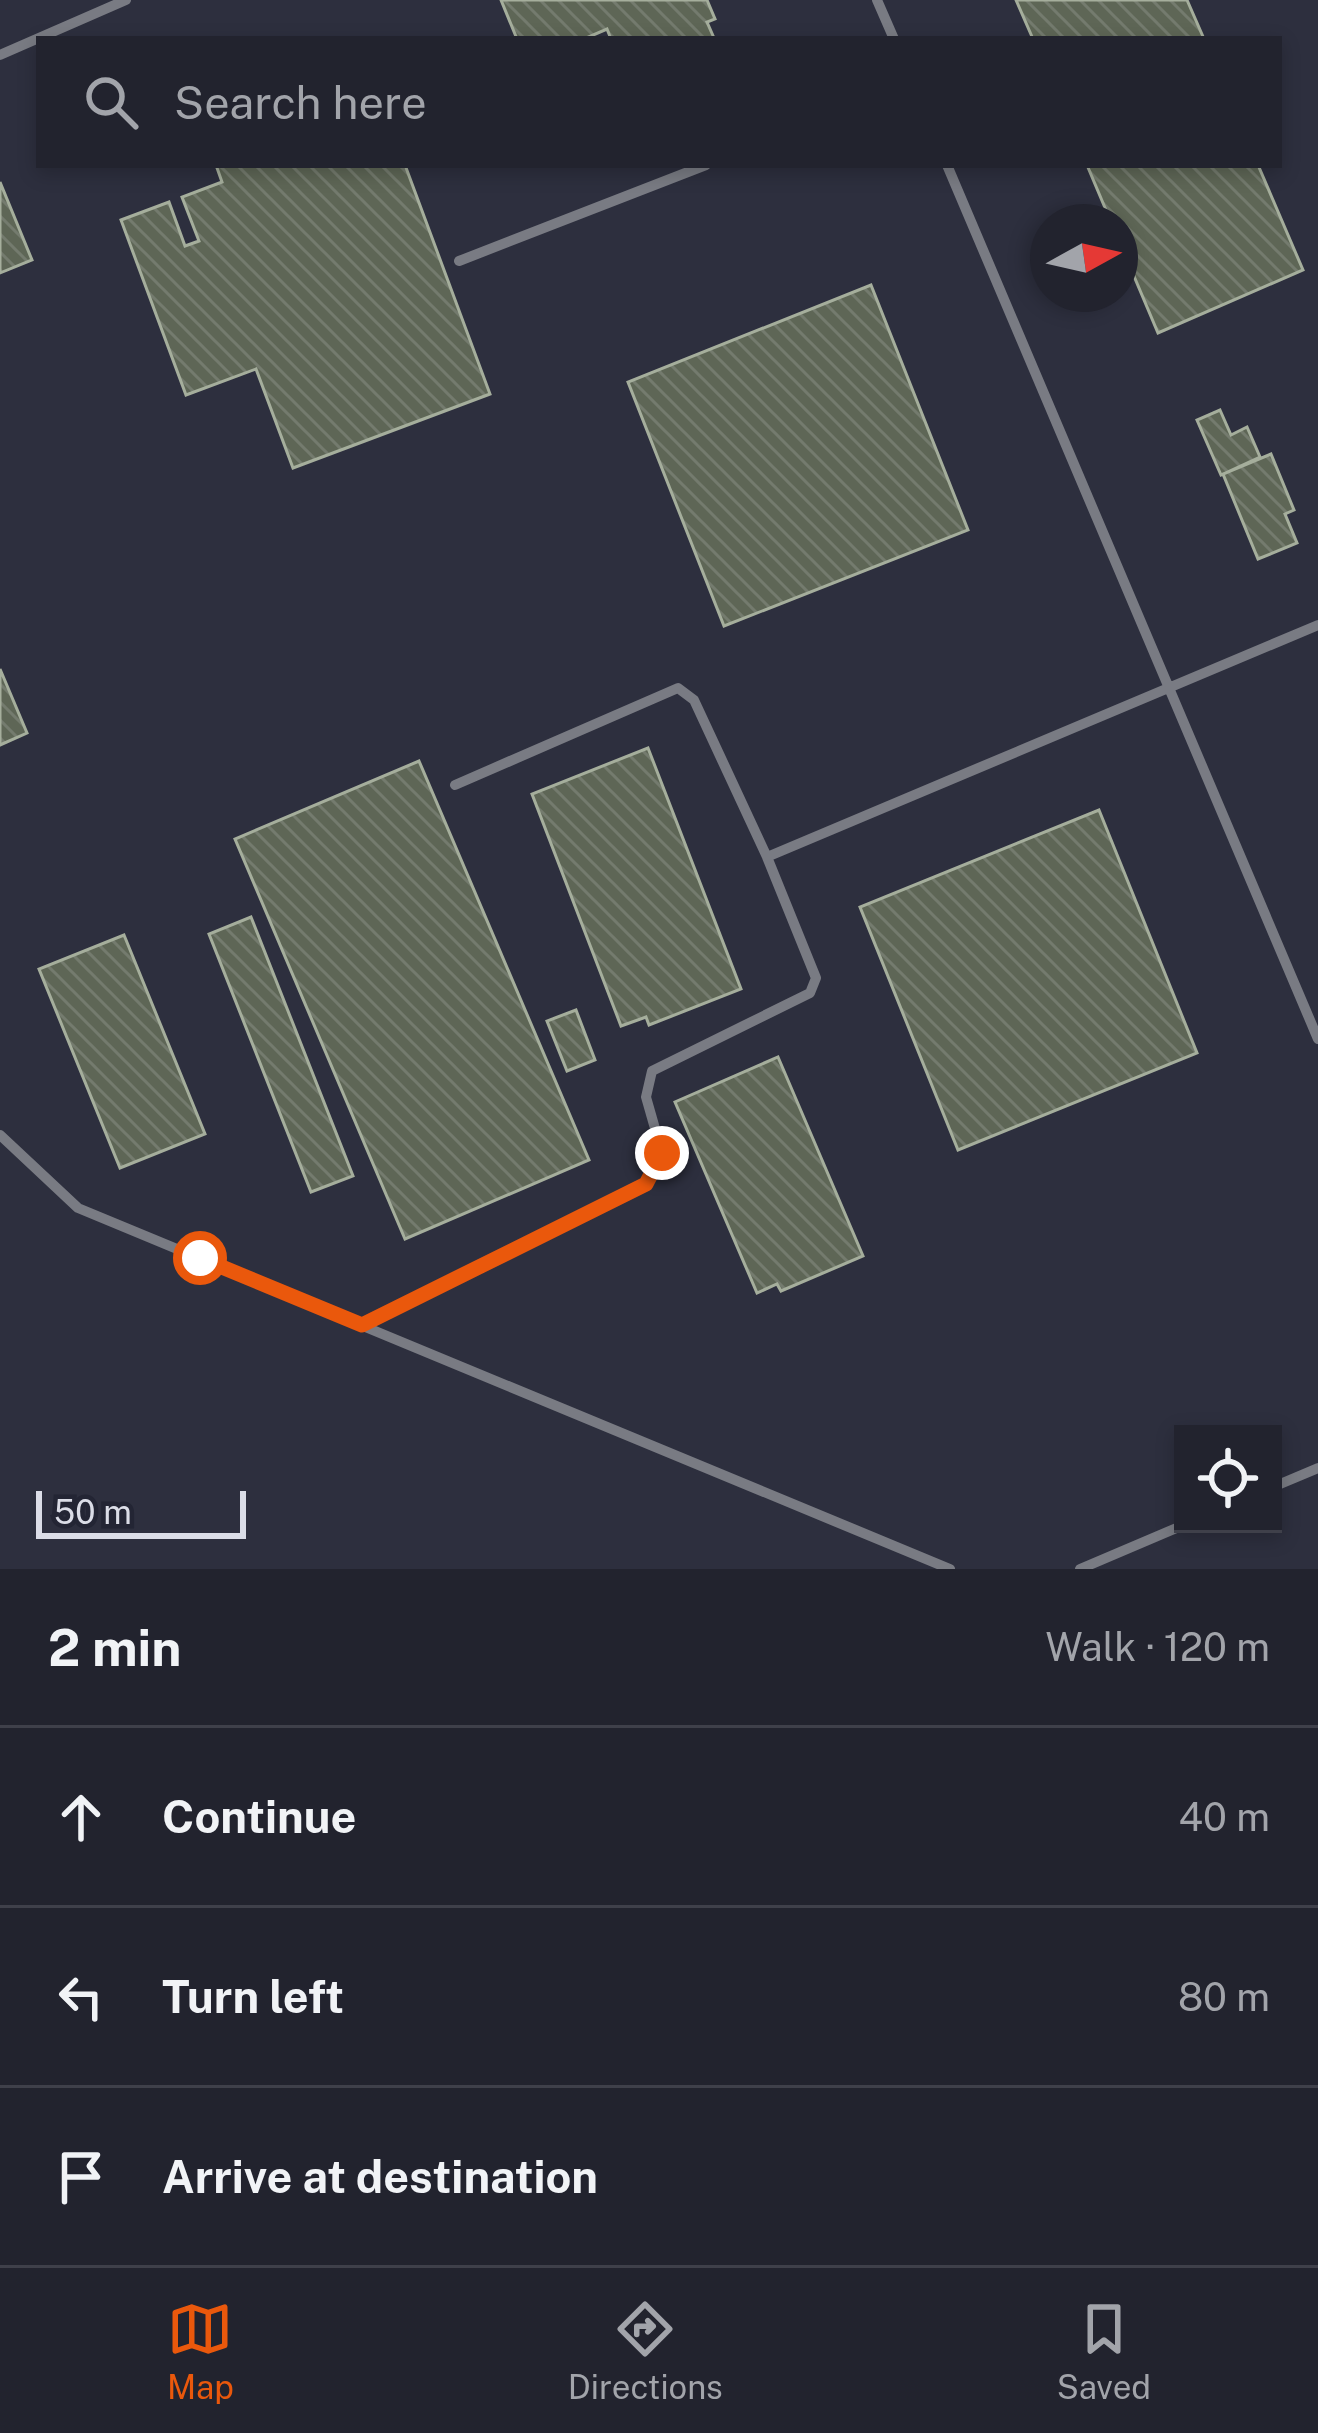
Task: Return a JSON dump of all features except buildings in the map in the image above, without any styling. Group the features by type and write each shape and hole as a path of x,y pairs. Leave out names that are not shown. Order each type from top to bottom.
{"lane":[{"path":"44,36 126,0"},
{"path":"878,0 893,36"},
{"path":"0,55 36,39"},
{"path":"460,261 698,168"},
{"path":"948,168 1318,1039"},
{"path":"767,857 1318,625"},
{"path":"362,1325 646,1184 662,1153 646,1096 652,1071 810,993 816,978 767,857 694,700 678,688 455,785"},
{"path":"0,1135 78,1208 950,1569"},
{"path":"1282,1483 1318,1468"},
{"path":"1080,1569 1174,1529"}],"route":[{"path":"200,1258 362,1325 646,1184 662,1153"}]}
